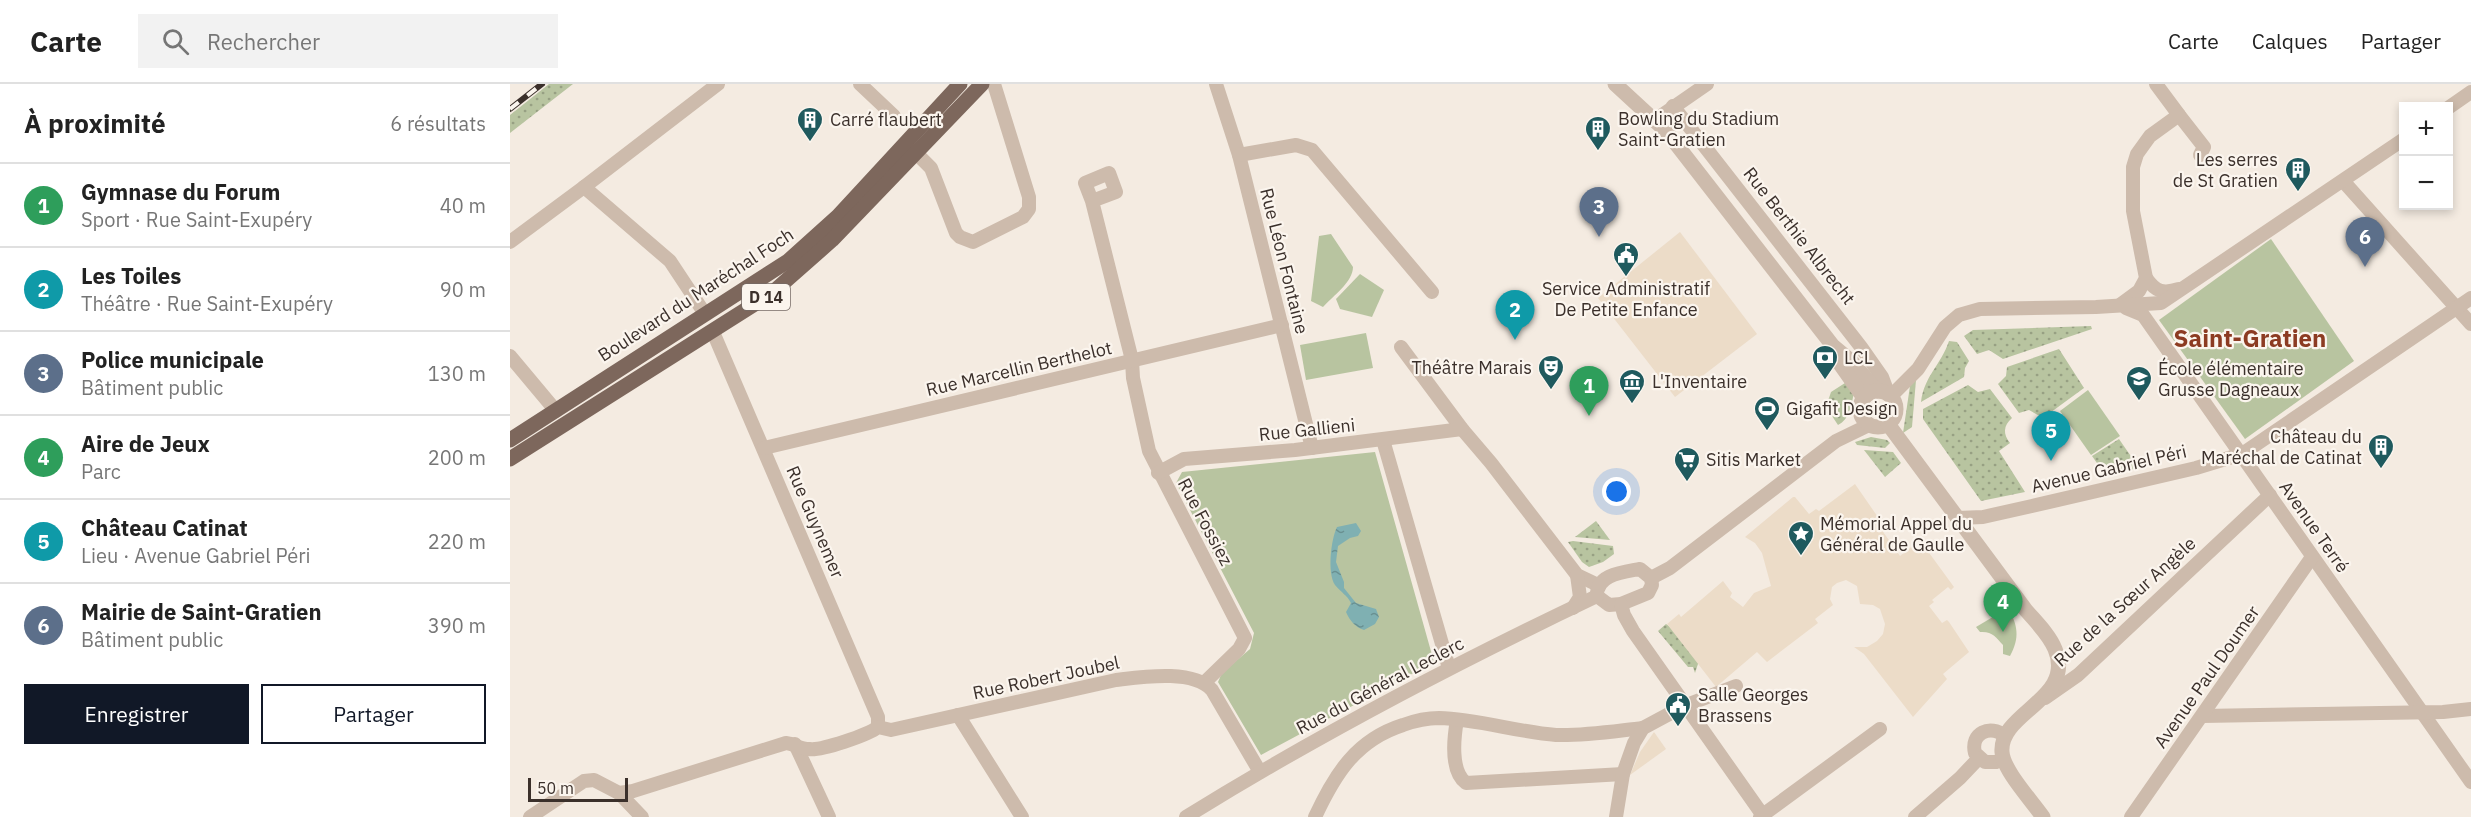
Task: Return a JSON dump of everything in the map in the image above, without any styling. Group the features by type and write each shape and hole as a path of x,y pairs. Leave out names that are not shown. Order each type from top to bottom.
{"main road":[{"name":"Boulevard du Maréchal Foch","path":"510,440 778,269 838,216 960,84"},
{"name":"Boulevard du Maréchal Foch","path":"510,459 766,297 803,267 982,84"}],"street":[{"path":"510,242 718,84"},
{"path":"860,84 894,116"},
{"path":"916,153 931,168 956,233 960,237 973,242 1013,223 1028,213 1029,197 994,84"},
{"name":"Rue Léon Fontaine","path":"1216,84 1239,155 1312,448"},
{"path":"1615,84 1655,120 1833,346 1840,364 1880,394 1897,410 1888,424 1879,427 1865,420 1860,406 1880,394 1918,369 1945,327 1959,315 1980,309 2161,303 2344,182 2399,142"},
{"path":"1655,120 1707,84"},
{"path":"2156,84 2204,147 2200,155"},
{"path":"2453,105 2471,92"},
{"name":"Rue Berthie Albrecht","path":"1673,106 1861,347 1882,377 1880,394"},
{"path":"2179,115 2150,136 2137,154 2133,166 2133,211 2146,278 2158,291 2166,293 2183,288"},
{"path":"1239,155 1296,145 1312,150 1432,292"},
{"path":"2344,182 2471,324"},
{"path":"584,187 670,261 705,314"},
{"name":"Rue Fossiez","path":"1092,201 1132,360 1133,378 1149,452 1245,638 1239,649 1205,682"},
{"path":"2118,306 2132,297 2146,278"},
{"name":"Avenue Gabriel Péri","path":"1957,518 1983,517 2032,506 2196,468 2242,454 2471,298"},
{"name":"Avenue Terré","path":"2118,306 2135,310 2143,315 2471,782"},
{"name":"Rue Marcellin Berthelot","path":"764,448 1282,325"},
{"name":"Rue Guynemer","path":"713,332 878,717 878,727"},
{"path":"1401,347 1462,429 1577,575 1597,591 1609,605 1621,604 1648,593 1652,585 1651,578 1670,568 1865,420"},
{"path":"510,356 556,411"},
{"path":"1888,424 2054,646 2058,658 2057,673 2042,699"},
{"name":"Rue Gallieni","path":"1158,473 1184,459 1312,448 1462,429"},
{"path":"1383,440 1449,668"},
{"name":"Rue de la Sœur Angèle","path":"2005,736 2015,723 2042,699 2078,675 2270,495"},
{"name":"Avenue Paul Doumer","path":"2131,817 2312,557"},
{"name":"Rue du Général Leclerc","path":"1186,817 1260,772 1376,707 1449,668 1573,608 1597,591 1609,577 1640,569 1651,578"},
{"path":"1573,608 1580,597 1577,575"},
{"path":"1621,604 1633,631 1762,816 1880,729"},
{"name":"Rue Robert Joubel","path":"619,793 633,791 786,743 809,750 868,735 878,727 891,730 1116,680 1168,676 1205,682"},
{"path":"1205,682 1212,690 1260,772"},
{"path":"1315,817 1334,780 1350,757 1363,745 1390,729 1416,721 1437,718 1558,735 1643,728 1684,706 1736,686"},
{"path":"1376,707 1390,729"},
{"path":"2202,716 2471,709"},
{"path":"958,715 1022,817"},
{"path":"1457,720 1456,760 1459,774 1466,783 1623,774"},
{"path":"1616,817 1623,774 1634,743 1643,728"},
{"path":"2003,759 1991,763 1979,758 1974,748 1978,735 1989,729 1999,731 2005,736 2002,747 2003,759 2038,815"},
{"path":"795,744 829,817"},
{"path":"1915,817 1979,758"},
{"path":"530,817 584,781 594,780 619,793 642,817"}],"green space":[{"path":"549,84 573,84 510,133 510,115"},
{"path":"1331,234 1353,267 1350,278 1323,307 1311,301 1319,236"},
{"path":"2271,239 2354,361 2245,439 2159,320"},
{"path":"1360,274 1384,290 1372,317 1340,309 1336,299"},
{"path":"2091,326 2092,329 2003,359 1989,350 1977,354 1964,336 1973,330"},
{"path":"1366,333 1373,368 1306,380 1300,345"},
{"path":"1949,341 1957,342 1969,361 1964,377 1921,402 1929,378"},
{"path":"2059,349 2084,388 2043,418 2029,410 2019,413 1998,384 2006,376 2007,367"},
{"path":"1916,380 1912,427 1903,433 1910,386"},
{"path":"1845,383 1854,393 1848,415 1838,425 1826,407 1831,392"},
{"path":"1968,385 1978,392 1990,389 2012,418 2005,430 2010,443 1999,451 2025,492 1981,501 1923,419 1923,409"},
{"path":"2088,390 2120,436 2091,455 2060,411"},
{"path":"1871,437 1887,440 1890,443 1885,448 1857,445 1855,442"},
{"path":"2119,439 2139,468 2108,475 2092,456"},
{"path":"1864,450 1893,452 1901,463 1885,477"},
{"path":"1375,452 1434,662 1261,755 1218,682 1222,673 1250,649 1254,633 1176,483 1182,472"},
{"path":"1596,521 1610,540 1575,537"},
{"path":"1568,542 1613,546 1614,554 1603,562 1589,567 1582,562"},
{"path":"1717,606 1695,673 1693,667 1688,667 1658,631 1666,624 1673,629"},
{"path":"2008,608 2014,620 2016,632 2010,656 2003,654 2003,645 1996,637 1988,632 1980,632 1976,627"}],"shaded area":[{"path":"1680,232 1757,334 1675,397 1598,298"},
{"path":"1855,484 1882,523 1879,526 1900,556 1920,540 1929,548 1927,550 1954,587 1951,590 1948,587 1932,600 1934,602 1929,606 1942,623 1947,620 1949,622 1969,652 1943,674 1947,679 1913,717 1864,654 1854,647 1867,647 1877,641 1883,634 1885,624 1880,609 1873,605 1860,604 1857,586 1846,580 1832,587 1830,599 1833,605 1815,619 1818,623 1767,662 1757,652 1716,687 1667,624 1679,614 1681,617 1723,581 1732,593 1730,597 1743,607 1754,593 1771,586 1762,553 1755,543 1745,537 1793,497 1809,514 1816,509 1819,511"},
{"path":"1654,732 1666,749 1630,775 1640,752"}],"water":[{"path":"1356,523 1361,531 1358,536 1338,546 1336,562 1344,588 1356,603 1376,609 1379,617 1375,624 1364,630 1349,618 1346,612 1351,603 1335,585 1331,573 1332,547 1337,527"}],"railway":[{"path":"510,109 542,84"}],"place":[{"name":"Carré flaubert","path":"810,143"},
{"name":"Bowling du Stadium Saint-Gratien","path":"1598,152"},
{"name":"Les serres de St Gratien","path":"2298,193"},
{"name":"Police municipale","path":"1599,237"},
{"name":"Mairie de Saint-Gratien","path":"2365,267"},
{"name":"Service Administratif De Petite Enfance","path":"1626,278"},
{"name":"Les Toiles","path":"1515,340"},
{"name":"LCL","path":"1825,381"},
{"name":"Théâtre Marais","path":"1551,391"},
{"name":"École élémentaire Grusse Dagneaux","path":"2139,402"},
{"name":"L'Inventaire","path":"1632,405"},
{"name":"Gymnase du Forum","path":"1589,416"},
{"name":"Gigafit Design","path":"1767,432"},
{"name":"Château Catinat","path":"2051,461"},
{"name":"Château du Maréchal de Catinat","path":"2381,470"},
{"name":"Sitis Market","path":"1687,483"},
{"name":"Mémorial Appel du Général de Gaulle","path":"1801,557"},
{"name":"Aire de Jeux","path":"2003,632"},
{"name":"Salle Georges Brassens","path":"1678,728"}],"district":[{"name":"Saint-Gratien","path":"2250,339"}]}
